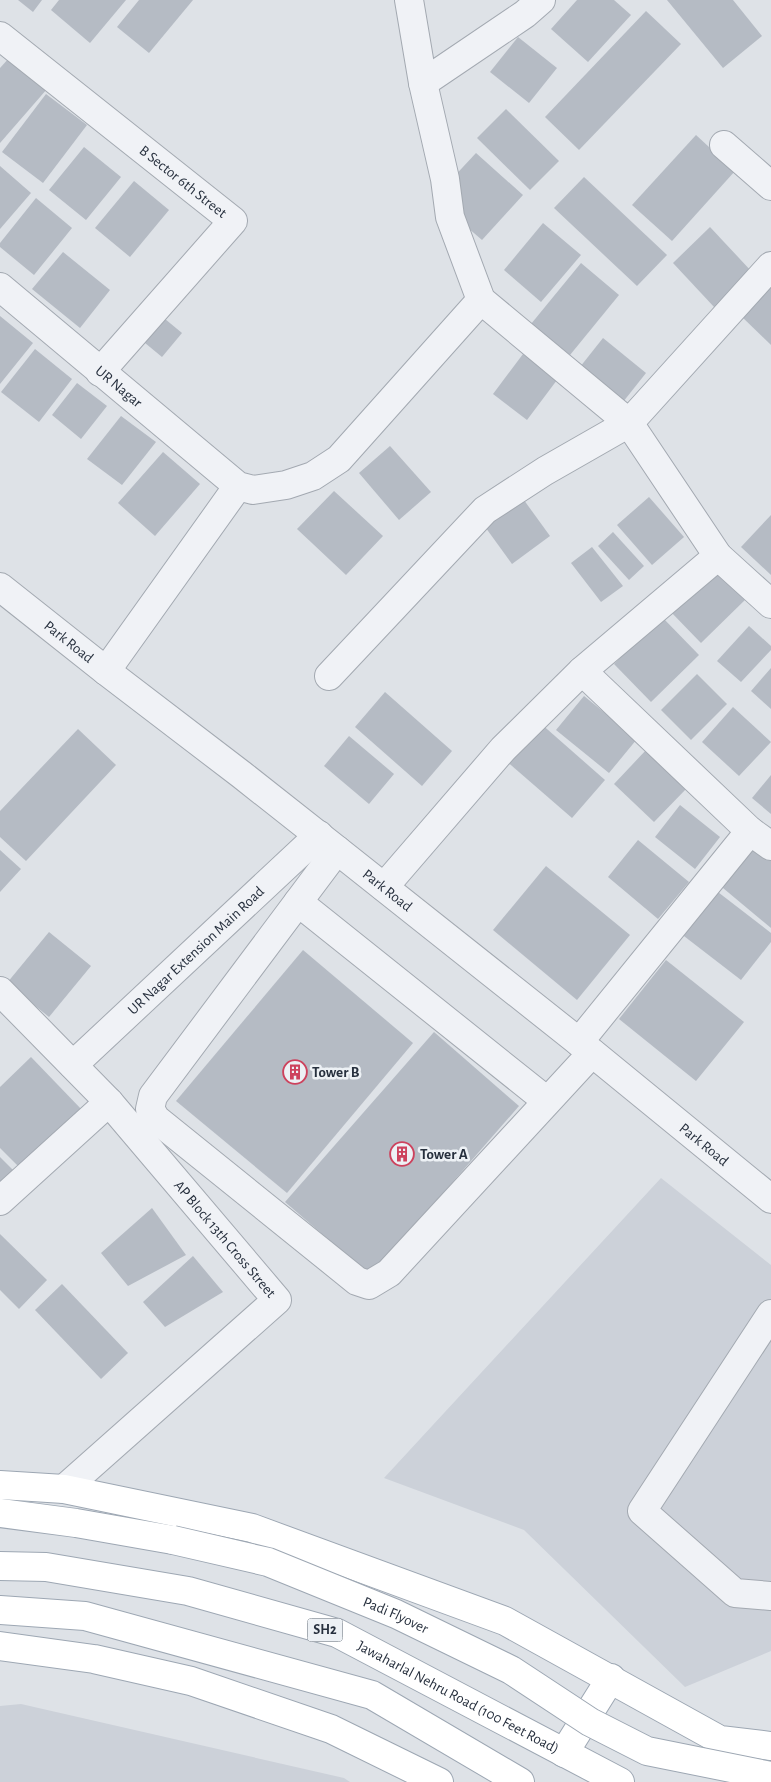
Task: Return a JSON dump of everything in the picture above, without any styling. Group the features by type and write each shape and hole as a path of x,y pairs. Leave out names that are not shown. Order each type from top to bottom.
{"main road":[{"path":"0,1485 64,1489 252,1528 505,1621 720,1740 771,1746"},
{"name":"Padi Flyover","path":"0,1513 173,1540 268,1562 396,1614 511,1670 590,1722 647,1751 771,1776"},
{"name":"Jawaharlal Nehru Road (100 Feet Road)","path":"0,1566 46,1567 188,1591 337,1633 620,1782"},
{"path":"0,1610 85,1616 372,1696 520,1782"},
{"path":"0,1646 94,1659 190,1681 332,1729 439,1782"},
{"path":"564,1753 611,1678"}],"street":[{"path":"409,0 423,83 445,179 450,218 480,300 629,423 718,556 771,604"},
{"path":"423,83 526,5"},
{"name":"B Sector 6th Street","path":"0,36 233,221 100,372"},
{"path":"724,145 771,186"},
{"path":"329,676 485,510 545,471 629,423 771,266"},
{"name":"UR Nagar","path":"0,287 238,486"},
{"path":"106,671 238,486 253,490 286,485 313,476 339,459 480,300"},
{"path":"384,887 503,749 582,671 718,556"},
{"name":"Park Road","path":"0,587 242,775 586,1047 771,1199"},
{"path":"328,843 298,902 153,1096 150,1109 156,1118 357,1281 370,1285 389,1273 548,1101 586,1047 761,838 582,671"},
{"name":"UR Nagar Extension Main Road","path":"73,1066 328,843"},
{"path":"298,902 548,1101"},
{"name":"AP Block 13th Cross Street","path":"0,991 109,1102 277,1300 64,1489"},
{"path":"0,1200 109,1102"},
{"path":"771,1314 642,1511 735,1593 771,1596"}],"shaded area":[{"path":"661,1178 771,1265 771,1651 685,1687 524,1530 384,1478"},
{"path":"21,1704 344,1778 350,1782 0,1782 0,1706"}],"building":[{"path":"18,0 42,0 33,12"},
{"path":"59,0 126,0 90,43 51,10"},
{"path":"139,0 193,0 149,53 117,27"},
{"path":"577,0 614,0 631,15 588,62 551,29"},
{"path":"667,0 733,0 762,36 723,68"},
{"path":"646,11 681,44 579,150 545,117"},
{"path":"518,37 557,68 529,103 490,72"},
{"path":"10,57 47,89 0,143 0,68"},
{"path":"46,94 87,125 43,183 2,152"},
{"path":"506,109 559,161 530,190 477,138"},
{"path":"696,135 735,171 672,241 632,205"},
{"path":"84,147 121,177 86,220 49,190"},
{"path":"476,153 523,195 482,240 453,215 449,182"},
{"path":"0,166 31,193 0,229"},
{"path":"584,177 667,255 637,286 554,208"},
{"path":"134,181 169,210 130,257 95,228"},
{"path":"36,198 72,228 34,275 0,247 0,243"},
{"path":"543,223 581,255 541,302 504,270"},
{"path":"710,227 753,273 715,308 673,263"},
{"path":"63,252 110,290 80,328 32,289"},
{"path":"581,263 619,295 570,355 531,324"},
{"path":"771,283 771,345 740,315"},
{"path":"159,314 182,333 162,357 139,338"},
{"path":"0,316 33,343 0,384"},
{"path":"603,338 646,373 623,402 580,367"},
{"path":"35,349 72,379 39,422 1,392"},
{"path":"523,354 557,380 527,420 493,394"},
{"path":"77,383 107,406 81,439 52,415"},
{"path":"121,416 156,442 122,485 87,459"},
{"path":"390,446 431,492 399,520 359,473"},
{"path":"163,452 200,484 155,536 118,503"},
{"path":"334,491 383,536 346,575 297,529"},
{"path":"521,496 550,536 512,564 483,524"},
{"path":"649,497 684,537 652,565 617,525"},
{"path":"771,515 771,575 741,547"},
{"path":"613,532 644,566 629,580 598,546"},
{"path":"592,547 623,586 601,602 571,563"},
{"path":"717,564 748,597 701,643 669,610"},
{"path":"662,617 699,655 651,702 614,664"},
{"path":"749,626 771,646 771,650 741,682 717,661"},
{"path":"771,668 771,709 751,691"},
{"path":"697,674 727,704 691,740 661,710"},
{"path":"385,692 452,751 422,786 355,727"},
{"path":"584,696 637,739 609,773 556,730"},
{"path":"733,707 771,742 739,776 702,742"},
{"path":"539,722 605,780 572,818 505,760"},
{"path":"78,729 116,765 26,861 0,837 0,811"},
{"path":"349,736 394,774 369,804 324,766"},
{"path":"647,749 687,788 654,822 614,784"},
{"path":"771,775 771,814 752,798"},
{"path":"680,805 720,837 695,869 655,837"},
{"path":"638,840 689,882 658,919 608,877"},
{"path":"752,841 771,857 771,928 717,883"},
{"path":"0,850 21,869 0,892"},
{"path":"546,866 630,935 577,1000 493,930"},
{"path":"714,889 771,933 771,942 741,980 680,933"},
{"path":"49,932 91,966 49,1017 7,983"},
{"name":"Tower B","path":"303,950 413,1043 287,1193 176,1101"},
{"path":"666,960 744,1022 696,1081 619,1019"},
{"name":"Tower A","path":"434,1032 519,1106 371,1276 285,1202"},
{"path":"31,1057 83,1111 23,1171 0,1148 0,1087"},
{"path":"0,1157 19,1176 0,1194"},
{"path":"152,1208 186,1255 128,1286 101,1253"},
{"path":"0,1234 47,1280 19,1309 0,1290"},
{"path":"193,1256 223,1292 165,1327 143,1302"},
{"path":"62,1284 128,1353 101,1379 35,1310"}],"place":[{"name":"Tower B","path":"295,1072"},
{"name":"Tower A","path":"402,1154"}]}
